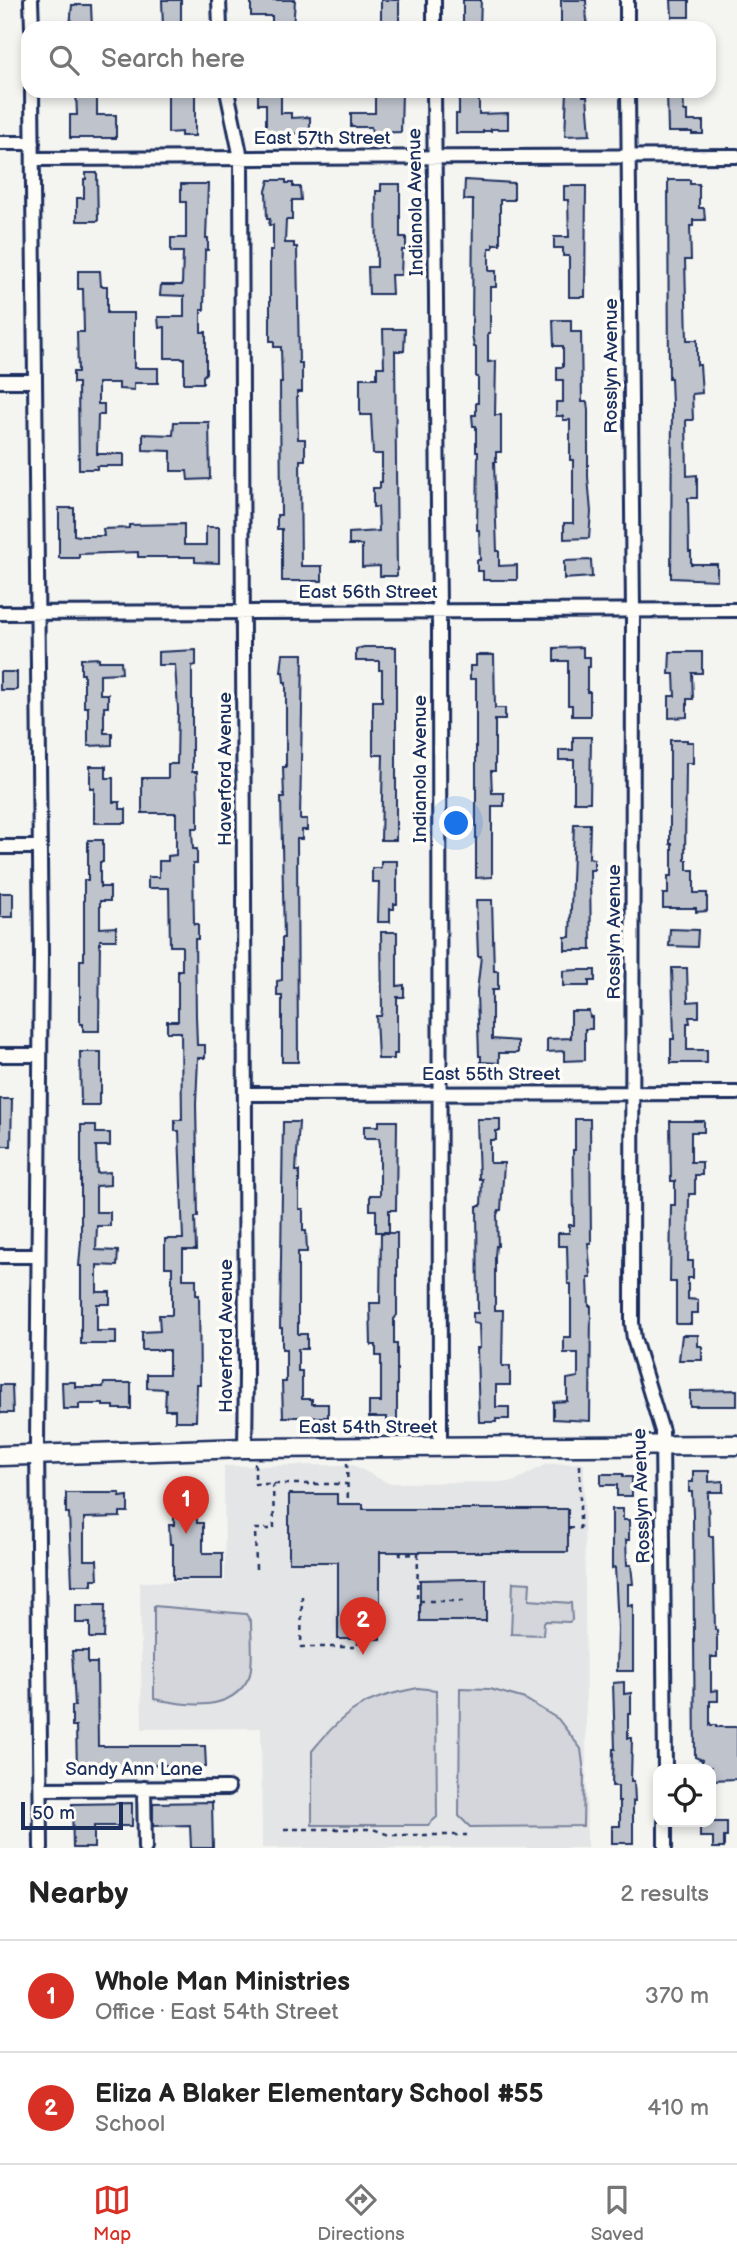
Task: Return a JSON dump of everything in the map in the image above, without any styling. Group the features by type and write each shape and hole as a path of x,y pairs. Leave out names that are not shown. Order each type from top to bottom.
{"street":[{"path":"31,0 32,21"},
{"path":"219,0 220,21"},
{"path":"434,0 434,21"},
{"path":"627,0 627,21"},
{"path":"32,98 40,846 38,1455 41,1848"},
{"name":"Haverford Avenue","path":"228,98 241,158 245,1094 250,1454"},
{"name":"Indianola Avenue","path":"434,98 439,611 440,1447"},
{"name":"Rosslyn Avenue","path":"628,98 633,611 633,1331 662,1427 665,1764"},
{"path":"0,144 33,143"},
{"name":"East 57th Street","path":"33,159 737,156"},
{"path":"0,381 34,381"},
{"name":"East 56th Street","path":"0,613 737,610"},
{"path":"0,846 40,846"},
{"path":"0,1055 40,1055"},
{"name":"East 55th Street","path":"245,1094 737,1093"},
{"path":"0,1256 38,1256"},
{"name":"East 54th Street","path":"0,1456 250,1454 440,1447 737,1445"},
{"path":"144,1788 145,1848"},
{"name":"Sandy Ann Lane","path":"41,1789 228,1788"},
{"path":"665,1827 665,1848"}],"path":[{"path":"250,1454 255,1484 347,1484"},
{"path":"347,1459 348,1504"},
{"path":"568,1528 580,1528 579,1459"},
{"path":"256,1569 256,1529 274,1529 273,1483"},
{"path":"400,1552 400,1555 418,1554 417,1601 468,1601"},
{"path":"302,1597 301,1647 358,1647 358,1639"},
{"path":"284,1829 373,1829 388,1835 467,1835"}],"shaded area":[{"path":"584,1463 587,1848 262,1848 261,1728 142,1729 140,1582 225,1581 224,1466 353,1465 388,1483 513,1482 546,1464"},
{"path":"513,1582 530,1583 529,1600 571,1603 572,1620 546,1621 543,1635 511,1634"},
{"path":"154,1606 246,1614 251,1622 251,1666 249,1677 241,1689 231,1697 207,1704 154,1699"},
{"path":"418,1688 436,1690 437,1817 428,1825 312,1825 312,1751 346,1715 383,1696"},
{"path":"460,1688 490,1689 525,1699 558,1719 581,1749 584,1772 583,1826 470,1827 459,1816"}],"building":[{"path":"162,0 181,0 181,21 163,21"},
{"path":"295,0 294,21 272,21 272,16 251,16 251,1"},
{"path":"381,0 399,0 399,21 381,21"},
{"path":"463,0 481,0 480,21 463,21"},
{"path":"561,0 586,0 587,21 561,21"},
{"path":"671,0 689,0 689,17 672,17"},
{"path":"72,5 91,5 92,21 71,21"},
{"path":"76,98 97,98 97,115 116,115 116,138 70,138 70,115 77,115"},
{"path":"168,98 195,98 195,136 181,136 181,132 168,133"},
{"path":"258,98 281,98 281,113 291,113 291,118 310,117 310,133 266,135 266,104 258,104"},
{"path":"375,98 402,98 401,132 372,133 371,127 351,127 351,113 375,113"},
{"path":"459,98 479,98 479,114 508,113 508,129 456,133 456,114 459,114"},
{"path":"567,98 587,98 590,135 565,136"},
{"path":"667,98 683,98 687,121 703,121 703,134 668,132"},
{"path":"86,173 97,173 98,221 77,221 77,198 84,198"},
{"path":"269,180 286,180 286,183 293,183 293,187 300,187 301,200 292,200 292,220 286,220 285,243 294,243 294,247 297,247 299,363 302,363 302,392 297,392 298,439 305,439 305,460 300,460 301,566 322,566 322,581 282,581 282,529 277,529 277,515 281,515 281,347 274,347 274,341 270,341 270,250 273,250 273,225 269,225 270,219 267,219 266,191"},
{"path":"465,180 514,183 514,200 500,200 500,244 493,244 493,248 489,248 489,271 496,271 496,287 490,287 488,362 496,361 495,415 501,415 501,452 496,452 494,462 497,551 499,566 517,565 517,580 483,580 483,571 477,571 477,560 480,560 477,530 478,452 476,426 473,426 472,415 476,415 478,403 476,347 472,335 473,200 464,200"},
{"path":"668,180 690,180 690,184 699,184 699,208 704,208 705,220 693,220 693,226 690,226 691,260 685,260 687,340 697,340 697,365 700,365 702,393 692,394 693,420 686,420 687,476 697,475 697,498 688,498 689,552 691,564 717,564 717,580 671,578 672,404 669,378"},
{"path":"181,184 208,184 208,250 205,250 204,310 201,310 201,332 206,332 206,373 203,383 184,383 184,358 165,358 165,327 159,328 158,317 184,317 184,296 160,295 161,285 182,285 183,252 171,252 171,238 186,238 186,202 181,202"},
{"path":"381,184 400,184 400,237 406,237 406,250 402,250 401,275 391,275 392,294 369,294 368,267 377,267 376,191 381,191"},
{"path":"564,186 586,186 585,297 569,297 569,256 563,256 563,248 554,248 554,237 569,237 568,200 564,200"},
{"path":"78,271 100,271 101,286 107,286 107,313 134,313 134,368 158,368 158,383 134,383 134,390 119,389 119,383 98,383 98,404 104,404 104,415 98,415 97,454 124,454 124,466 79,469 78,383 73,383 73,372 78,372 77,332 84,332 83,289 78,289"},
{"path":"553,320 571,320 571,332 581,332 582,402 587,402 588,410 591,512 589,538 564,539 564,523 573,523 573,460 570,460 570,420 556,416 556,402 563,402 563,380 557,380 557,367 563,367 563,346 554,346"},
{"path":"383,329 405,329 404,351 395,351 397,576 380,576 380,566 362,567 362,545 349,545 349,533 379,531 378,507 373,507 373,488 380,488 382,482 382,454 373,454 371,415 360,415 360,378 377,378 377,367 384,367"},
{"path":"174,422 209,422 210,479 188,480 187,471 171,471 171,451 143,450 143,434 173,435"},
{"path":"59,508 74,508 74,535 79,536 104,536 103,529 129,528 129,525 184,524 184,545 206,545 206,527 219,527 219,563 195,562 195,557 138,557 138,552 79,554 79,558 59,558"},
{"path":"591,560 592,577 564,579 564,561"},
{"path":"396,647 396,840 381,840 383,755 373,755 373,701 382,701 382,670 379,670 379,661 356,661 356,649"},
{"path":"583,647 583,657 590,657 590,667 587,667 587,692 590,692 590,716 572,716 572,705 568,705 568,661 554,661 554,648"},
{"path":"196,650 196,665 192,666 192,772 197,772 198,828 192,828 193,849 197,849 197,864 193,864 194,924 198,924 198,939 195,939 196,1016 197,1045 205,1045 205,1058 198,1058 196,1250 183,1250 183,1279 196,1279 196,1295 199,1295 200,1384 197,1384 196,1421 175,1421 175,1410 165,1410 166,1389 147,1388 147,1374 169,1374 169,1350 142,1350 142,1332 160,1331 159,1315 172,1315 172,1267 165,1267 165,1239 183,1239 179,1131 175,1131 175,1120 182,1120 181,1032 167,1032 167,1021 178,1021 178,970 182,970 182,946 170,946 169,888 148,888 148,877 159,877 159,861 168,861 168,856 176,855 176,813 142,813 142,778 168,778 168,764 177,764 178,709 175,665 158,665 158,652"},
{"path":"670,652 702,652 702,673 692,673 693,699 687,699 687,717 669,718 669,696 675,696 674,674 669,674"},
{"path":"283,654 303,654 300,819 307,819 307,830 302,830 302,839 297,839 298,1062 282,1062 282,996 277,996 277,981 282,980 284,938 281,798 284,798 283,767 286,767 286,682 281,672"},
{"path":"476,655 494,655 495,708 505,708 505,720 495,720 492,793 504,793 504,806 492,806 492,877 476,878 476,679 470,679 470,666 476,666"},
{"path":"99,658 99,661 121,661 122,673 100,674 100,694 108,694 108,707 104,707 104,733 112,733 112,745 88,746 88,707 84,707 81,659"},
{"path":"0,672 17,672 17,690 0,690"},
{"path":"573,737 591,737 590,802 574,802 574,760 559,760 559,750 573,750"},
{"path":"670,740 693,742 693,763 686,763 685,860 687,870 694,870 694,893 707,893 707,911 696,912 696,908 663,908 663,894 668,894 668,876 672,876"},
{"path":"90,766 106,766 106,778 113,778 113,802 120,802 120,809 126,809 126,823 94,823 94,788 90,788"},
{"path":"574,824 590,824 589,858 594,859 594,870 590,870 591,950 565,950 565,937 570,937"},
{"path":"88,840 103,840 100,887 110,887 110,901 100,901 100,928 116,927 116,940 100,940 99,1031 83,1031 83,1024 80,1024 80,960 84,960 84,880 88,880"},
{"path":"381,861 397,861 397,904 394,904 394,909 390,909 390,922 378,922 379,882 372,882 372,868 381,868"},
{"path":"0,893 13,893 13,917 0,917"},
{"path":"476,900 492,900 494,971 498,971 498,990 492,990 492,1039 518,1041 518,1053 499,1053 499,1063 481,1062 479,1056 477,992 481,956 478,956"},
{"path":"670,929 698,930 697,947 669,946"},
{"path":"381,932 397,932 397,986 404,985 404,997 397,997 397,1054 394,1054 394,1059 378,1059 376,1016 381,1016 382,1010"},
{"path":"672,968 687,968 688,1002 699,1001 699,1017 689,1017 690,1023 687,1023 687,1050 707,1050 707,1063 671,1063 671,1039 674,1039"},
{"path":"595,970 595,981 589,981 589,986 563,986 563,971"},
{"path":"571,1011 589,1011 592,1017 592,1029 585,1029 585,1060 564,1061 564,1051 547,1052 547,1039 571,1038"},
{"path":"80,1052 101,1052 99,1105 81,1105"},
{"path":"0,1099 12,1099 11,1146 0,1146"},
{"path":"477,1119 500,1119 500,1131 496,1131 496,1140 490,1140 490,1163 504,1163 501,1210 497,1215 495,1310 503,1310 502,1366 510,1366 510,1385 496,1385 496,1407 509,1407 509,1419 496,1419 496,1422 479,1422 479,1324 473,1323 473,1313 478,1313 477,1206 481,1206 482,1179 479,1179"},
{"path":"575,1119 590,1119 590,1421 553,1419 553,1402 567,1401 567,1379 578,1377 578,1353 564,1353 564,1337 571,1337 571,1284 568,1284 567,1246 558,1246 558,1233 569,1233 569,1225 574,1225"},
{"path":"379,1121 397,1121 396,1210 389,1210 389,1232 376,1232 376,1210 370,1210 370,1195 380,1195 380,1144 379,1138 364,1138 364,1126 379,1126"},
{"path":"670,1121 704,1121 704,1132 691,1132 691,1162 702,1162 702,1175 695,1175 695,1194 689,1194 688,1261 693,1261 693,1278 688,1278 688,1299 698,1300 698,1313 691,1313 691,1324 676,1324 676,1282 670,1282 671,1205 675,1205 675,1181 671,1181"},
{"path":"283,1122 299,1122 296,1171 299,1171 299,1209 303,1209 307,1252 298,1252 298,1334 307,1334 307,1349 298,1349 298,1371 302,1371 302,1399 312,1399 312,1404 328,1404 328,1417 283,1417 282,1382 286,1382 286,1349 282,1349 280,1328"},
{"path":"81,1125 96,1125 96,1133 110,1133 110,1146 96,1146 97,1173 110,1172 110,1185 96,1186 96,1212 110,1212 110,1226 97,1226 96,1250 118,1251 117,1266 97,1265 97,1292 110,1292 110,1304 97,1304 97,1331 116,1331 116,1344 81,1344"},
{"path":"381,1233 397,1233 397,1315 394,1319 394,1344 397,1344 397,1422 387,1422 387,1417 369,1417 369,1402 381,1402 381,1356 376,1356 376,1345 371,1345 370,1303 380,1303"},
{"path":"682,1335 698,1335 698,1346 702,1346 702,1360 679,1360"},
{"path":"62,1382 75,1382 75,1387 131,1383 131,1409 114,1409 114,1406 103,1404 79,1404 79,1409 63,1409"},
{"path":"0,1385 12,1385 13,1413 0,1413"},
{"path":"737,1390 737,1406 690,1406 690,1391"},
{"path":"693,1471 709,1471 709,1482 723,1481 723,1492 709,1492 708,1495 709,1536 713,1536 717,1630 717,1657 711,1657 711,1691 718,1690 718,1701 710,1701 710,1725 737,1727 737,1779 716,1780 716,1764 702,1764 702,1760 695,1757 693,1515 692,1492 689,1492 689,1482 693,1482"},
{"path":"601,1474 623,1474 623,1477 632,1477 632,1496 617,1496 617,1485 601,1485"},
{"path":"66,1493 120,1493 120,1497 128,1496 128,1512 120,1512 120,1517 84,1518 84,1560 97,1560 98,1579 92,1579 92,1585 72,1585"},
{"path":"174,1493 196,1493 197,1523 203,1523 203,1553 222,1553 222,1579 173,1579 173,1544 170,1544 169,1525 174,1525"},
{"path":"289,1494 337,1494 337,1504 363,1504 363,1509 568,1509 568,1552 380,1552 380,1639 338,1639 338,1562 289,1562"},
{"path":"612,1509 623,1509 623,1520 629,1520 629,1540 626,1540 627,1565 631,1565 633,1584 628,1584 628,1606 633,1605 633,1671 617,1671 618,1629 615,1567 612,1568"},
{"path":"486,1579 486,1621 420,1621 420,1580"},
{"path":"76,1605 105,1605 104,1638 90,1638 90,1623 76,1623"},
{"path":"72,1651 88,1651 88,1663 97,1663 98,1746 205,1746 206,1767 108,1766 77,1769 76,1726 72,1726 72,1706 75,1706"},
{"path":"624,1682 624,1694 631,1693 628,1738 632,1738 631,1781 634,1781 635,1801 633,1843 612,1843 612,1826 620,1826 618,1786 612,1786 615,1749 613,1683"},
{"path":"212,1802 213,1848 191,1848 190,1825 153,1826 153,1803"},
{"path":"132,1803 132,1826 94,1826 94,1848 73,1848 72,1804"},
{"path":"716,1822 727,1822 724,1848 713,1848 713,1837 700,1837 700,1827 716,1827"}],"place":[{"name":"Whole Man Ministries","path":"186,1534"},
{"name":"Eliza A Blaker Elementary School #55","path":"363,1655"}]}
